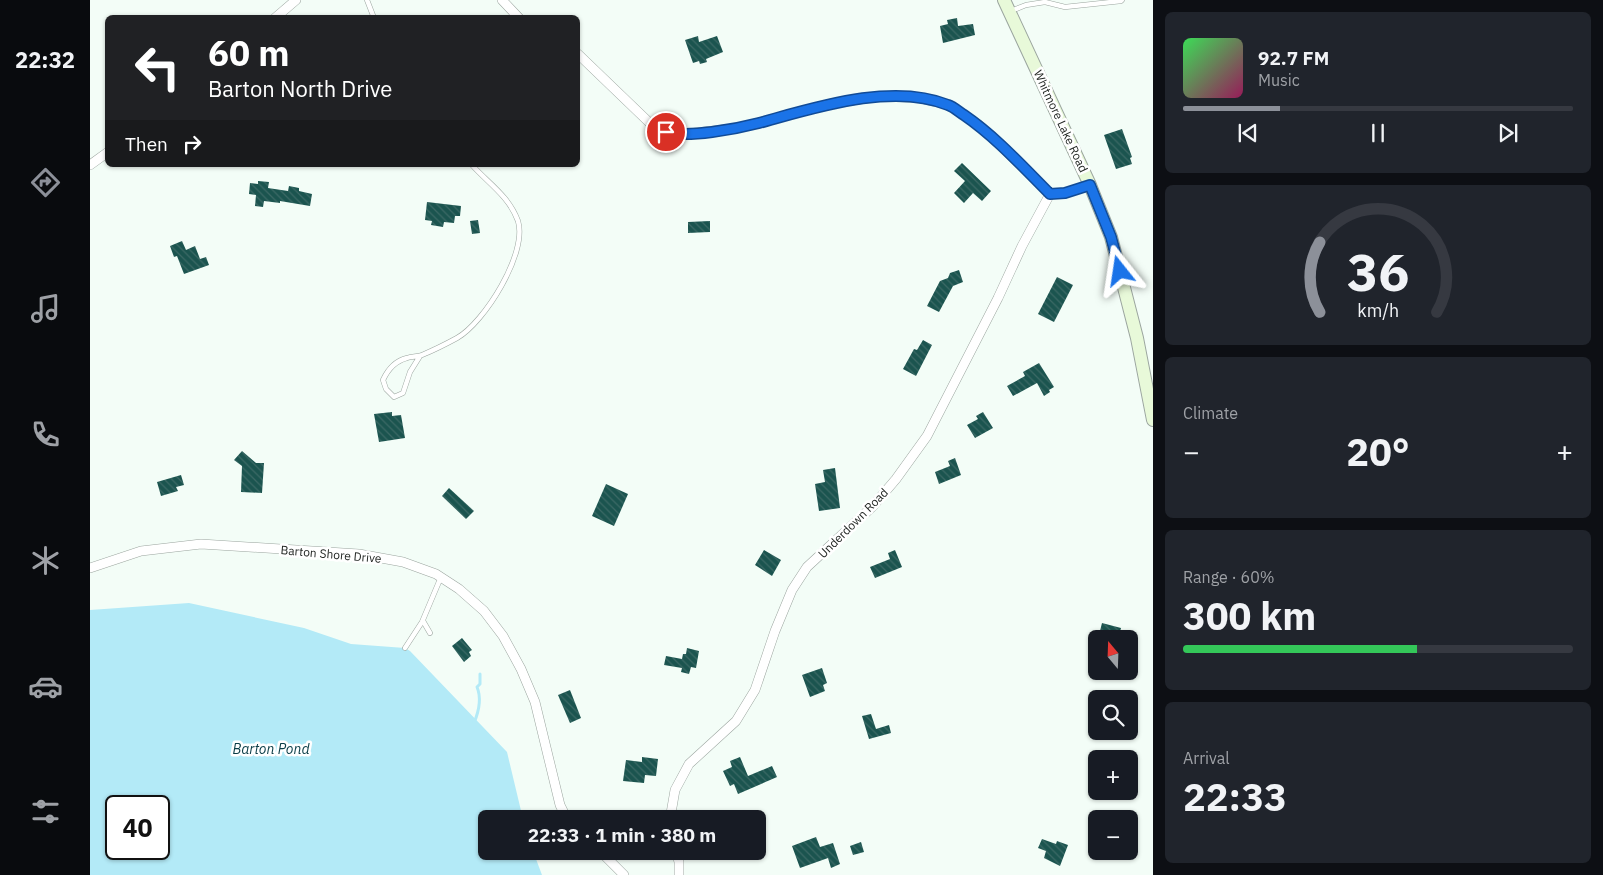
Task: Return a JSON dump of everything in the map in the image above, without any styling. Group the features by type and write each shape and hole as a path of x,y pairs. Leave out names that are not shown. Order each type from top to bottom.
{"street":[{"path":"279,15 296,0"},
{"path":"502,0 516,15"},
{"name":"Whitmore Lake Road","path":"1007,6 1090,185 1111,237 1137,338 1151,399 1153,420"},
{"path":"580,56 656,129 676,135 738,128 829,104 881,96 919,98 949,105 979,125 1050,194 1065,193 1090,185"},
{"path":"90,166 105,154"},
{"name":"Underdown Road","path":"672,810 675,790 689,764 736,721 755,690 775,631 792,590 807,567 873,506 896,479 927,436 1050,194"},
{"name":"Barton Shore Drive","path":"90,568 141,552 201,544 359,554 403,562 441,577 459,589 484,611 503,636 521,669 535,702 562,810"},
{"path":"609,860 624,875"},
{"path":"678,860 679,875"}],"lane":[{"path":"367,0 373,15"},
{"path":"1007,6 1046,1 1066,6 1121,2 1122,0"},
{"path":"420,356 410,372 403,393 394,397 386,389 383,380 387,371 395,363 408,357 420,356 458,337 470,328 489,304 513,265 518,248 520,234 517,220 508,202 494,185 474,167"},
{"path":"405,648 423,621 441,577"},
{"path":"423,621 430,633"}],"water":[{"name":"Barton Pond","path":"189,603 304,628 351,644 405,648 410,651 507,752 521,810 478,810 478,860 536,860 542,875 90,875 90,610"}],"building":[{"path":"957,18 958,26 973,24 975,35 943,43 940,26 948,24 947,20"},
{"path":"698,36 699,42 717,36 723,52 706,59 707,62 700,64 699,61 693,63 685,40"},
{"path":"1122,129 1132,157 1130,158 1132,164 1116,169 1104,135"},
{"path":"962,163 991,191 982,201 973,193 964,203 954,193 965,181 954,171"},
{"path":"258,181 269,182 268,188 288,191 289,186 312,194 310,206 280,201 280,203 264,201 263,207 255,206 256,195 249,194 250,183 258,184"},
{"path":"427,202 461,206 460,216 455,216 454,223 444,222 443,227 431,225 432,221 425,220"},
{"path":"478,220 480,233 472,234 470,221"},
{"path":"710,221 710,232 688,233 688,222"},
{"path":"182,241 186,250 195,246 200,259 206,257 209,265 184,274 177,256 174,257 170,246"},
{"path":"959,270 963,282 953,286 939,312 927,306 940,281 948,278 950,273"},
{"path":"1057,277 1073,285 1054,322 1038,314"},
{"path":"923,340 932,345 916,376 903,369 914,349 917,350"},
{"path":"1039,363 1054,387 1044,396 1037,383 1013,396 1007,386 1025,376 1023,372"},
{"path":"392,412 392,416 401,415 405,438 379,442 374,414"},
{"path":"983,412 993,428 975,438 967,425 978,419 976,416"},
{"path":"242,451 256,463 264,463 262,493 241,492 242,466 234,460"},
{"path":"955,458 961,475 939,484 935,472 950,466 948,461"},
{"path":"835,468 840,508 819,511 815,484 825,482 823,470"},
{"path":"181,475 184,485 176,487 178,491 161,496 157,482"},
{"path":"606,484 628,494 614,526 592,516"},
{"path":"449,488 474,511 466,519 442,496"},
{"path":"764,550 781,560 772,576 755,565"},
{"path":"895,550 902,567 875,578 870,567 890,559 888,553"},
{"path":"1102,623 1121,628 1120,630 1100,630"},
{"path":"462,638 472,650 469,652 471,656 464,662 452,646"},
{"path":"687,648 699,651 696,668 691,667 689,674 681,672 682,668 664,665 666,656 682,659 683,654 686,654"},
{"path":"822,668 827,683 823,685 825,691 810,697 802,675"},
{"path":"570,690 581,718 570,723 558,695"},
{"path":"871,714 876,729 889,725 891,733 869,739 862,716"},
{"path":"642,757 658,759 656,776 645,775 644,783 623,781 626,760 642,762"},
{"path":"740,757 748,776 772,766 777,777 738,794 734,784 730,786 723,771 732,767 730,761"},
{"path":"816,837 820,847 833,843 840,864 831,868 828,858 800,868 792,846"},
{"path":"1042,839 1056,844 1057,841 1068,845 1060,866 1044,858 1046,851 1038,848"},
{"path":"861,842 864,852 853,855 850,846"}],"waterway":[{"path":"474,723 479,705 477,687 480,684 480,674"}],"route":[{"path":"666,132 676,135 738,128 829,104 881,96 919,98 949,105 979,125 1050,194 1065,193 1090,185 1111,237 1120,271"}]}
